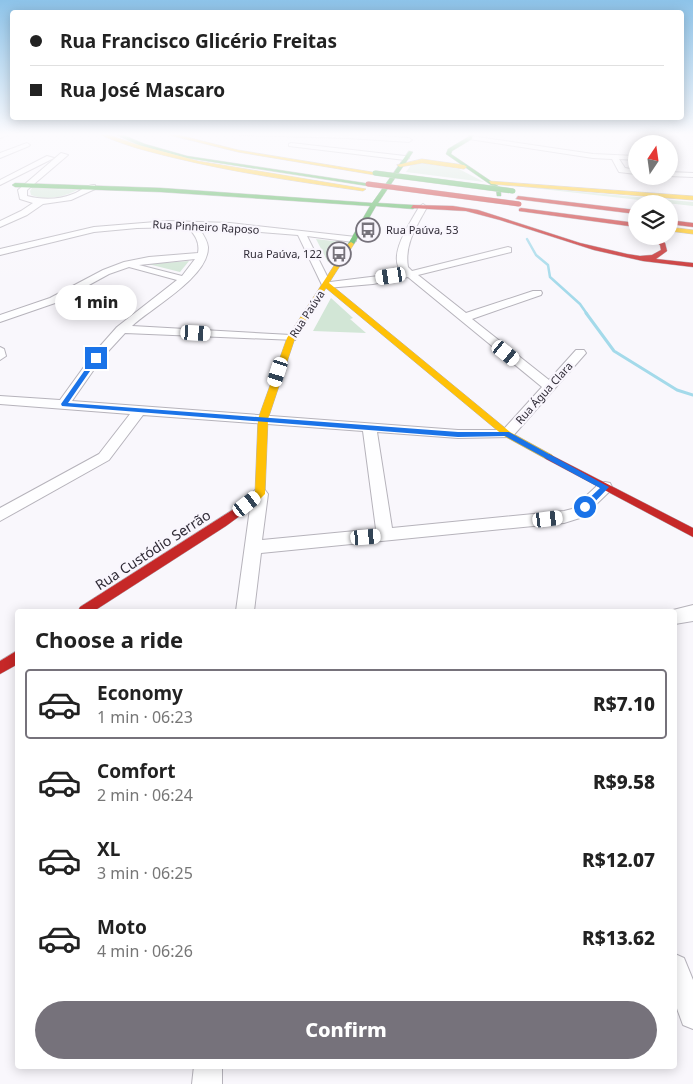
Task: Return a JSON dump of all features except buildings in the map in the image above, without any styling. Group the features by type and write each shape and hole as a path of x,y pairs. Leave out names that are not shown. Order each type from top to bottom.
{"main road":[{"path":"13,185 206,192 347,204 376,200 451,208"},
{"name":"Rua Paúva","path":"260,494 263,419 291,338 327,284 387,185"},
{"path":"396,185 628,217"},
{"path":"492,215 498,203 500,193 493,185"},
{"path":"539,185 693,198"},
{"path":"376,200 423,207 470,209 578,244 638,258 693,265"},
{"path":"518,201 628,206"},
{"path":"518,201 628,211"},
{"path":"518,201 566,216 628,230"},
{"path":"566,216 628,224"},
{"path":"678,217 693,218"},
{"path":"678,223 693,225"},
{"path":"678,230 693,232"},
{"path":"638,258 654,257 664,251 664,245"},
{"path":"327,284 507,434 693,533"},
{"name":"Rua Custódio Serrão","path":"87,609 222,523 260,494"},
{"path":"0,668 15,658"}],"street":[{"path":"23,185 23,197 41,201 68,198 95,188"},
{"path":"0,224 24,213 41,201"},
{"path":"423,207 401,252 403,268 408,274 550,387"},
{"name":"Rua Pinheiro Raposo","path":"0,252 108,228 143,225 191,225 301,233 353,239"},
{"path":"64,404 106,345 121,329 194,270 202,256 202,240 191,225"},
{"path":"301,233 327,284 343,284 408,274 508,250"},
{"path":"0,319 54,300 106,272 127,264 149,260 202,256"},
{"path":"127,264 184,279"},
{"path":"463,318 537,293"},
{"path":"121,329 291,338"},
{"name":"Rua Água Clara","path":"507,434 580,353"},
{"path":"0,400 458,434 507,434"},
{"path":"0,515 104,457 140,410"},
{"path":"370,427 385,535"},
{"path":"253,547 564,517 577,513 605,487"},
{"name":"Rua Paúva","path":"245,609 260,494"},
{"path":"677,616 693,612"},
{"path":"677,971 693,1015"},
{"path":"207,1084 208,1069"}],"green space":[{"path":"506,185 628,196 628,199"},
{"path":"32,188 77,190 66,195 43,198 31,195 30,191"},
{"path":"678,201 693,202 693,206 678,204"},
{"path":"316,239 341,242 328,262"},
{"path":"189,261 180,272 148,264"},
{"path":"331,298 353,318 350,319 366,333 313,331"}],"waterway":[{"path":"527,239 536,255 548,265 550,277 580,304 587,314"},
{"path":"586,313 614,351 677,390 693,395"}],"traffic: fast":[{"path":"15,185 161,190 413,207"},
{"path":"351,244 387,185"},
{"path":"464,185 513,191"},
{"path":"494,185 499,189 499,195"}],"traffic: slow":[{"path":"334,185 363,189"},
{"path":"524,185 693,198"},
{"path":"678,230 693,232"},
{"path":"248,504 260,494 263,419 291,338 351,244"},
{"path":"327,285 507,434 549,457"}],"traffic: jam":[{"path":"372,185 519,204"},
{"path":"518,198 628,211"},
{"path":"413,207 466,209 502,218 562,239 610,252 643,259 693,265"},
{"path":"521,210 628,224"},
{"path":"678,223 693,225"},
{"path":"640,258 654,257 664,251 663,245"},
{"path":"549,457 693,533"},
{"path":"87,609 222,523 248,504"},
{"path":"0,668 15,658"}],"place":[{"name":"Rua Paúva, 53","path":"368,230"},
{"name":"Rua Paúva, 122","path":"339,254"}],"route":[{"path":"96,358 64,404 458,434 507,434 605,487 585,507"}]}
